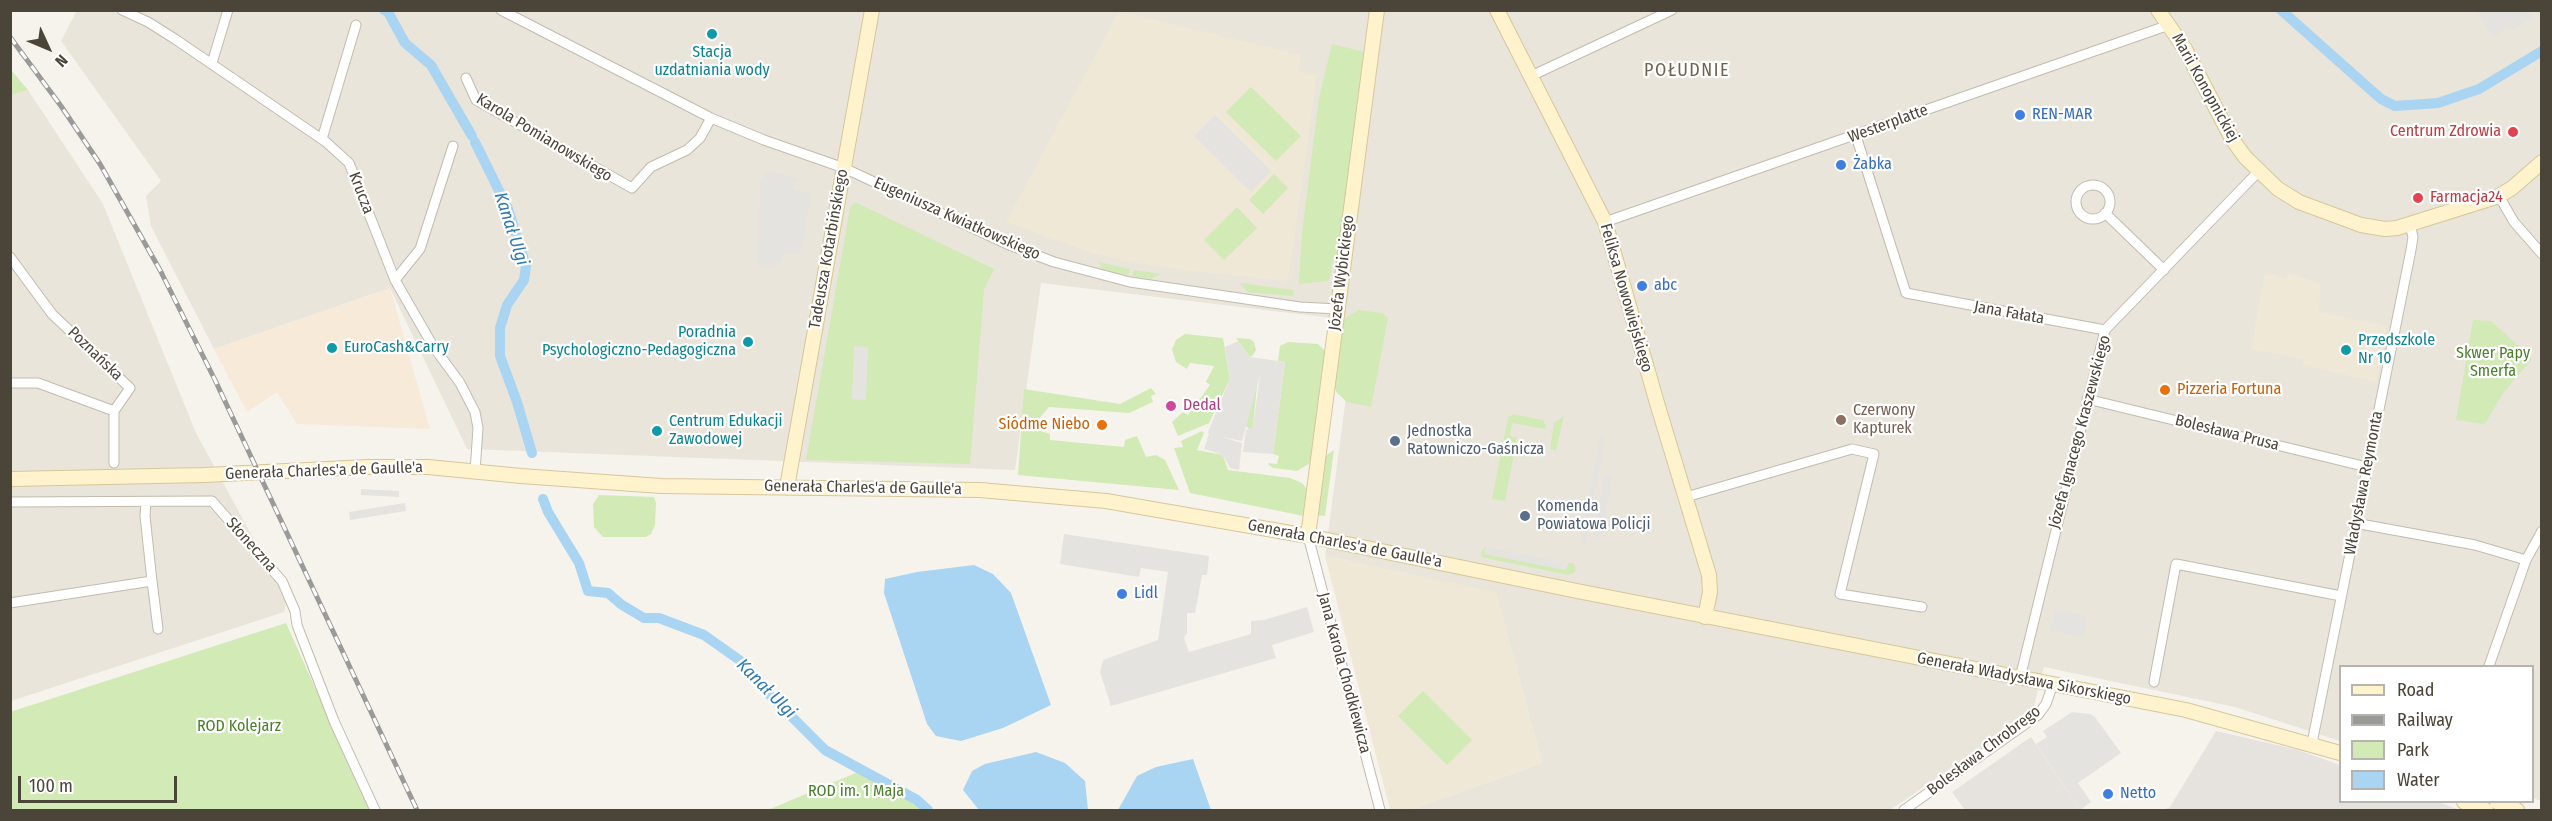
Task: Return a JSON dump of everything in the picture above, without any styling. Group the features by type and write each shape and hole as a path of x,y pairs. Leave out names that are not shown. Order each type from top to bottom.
{"main road":[{"name":"Tadeusza Kotarbińskiego","path":"786,487 872,10"},
{"name":"Józefa Wybickiego","path":"1308,536 1377,10"},
{"name":"Feliksa Nowowiejskiego","path":"1497,10 1605,222 1709,575 1710,592 1705,617"},
{"name":"Marii Konopnickiej","path":"2158,10 2194,65 2232,139 2278,189 2300,202 2348,221 2385,229 2410,224 2499,196 2512,188 2541,162"},
{"name":"Generała Charles'a de Gaulle'a","path":"10,479 428,467 662,486 970,490 1041,494 1161,509 1308,536 1705,617"},
{"name":"Generała Władysława Sikorskiego","path":"1705,617 2186,710 2312,743 2339,753"},
{"path":"2469,803 2486,810"},
{"path":"2501,803 2517,810"}],"street":[{"name":"Krucza","path":"122,10 148,22 212,63 322,139 349,163 395,280 433,346 460,383 475,412 478,428 475,472"},
{"path":"212,63 228,10"},
{"name":"Eugeniusza Kwiatkowskiego","path":"501,10 711,118 764,140 844,168 1007,244 1086,272 1130,282 1300,307 1338,309"},
{"path":"1531,76 1672,10"},
{"path":"322,139 356,25"},
{"name":"Westerplatte","path":"1605,222 2169,25"},
{"name":"Karola Pomianowskiego","path":"466,78 476,100 632,188 651,166 687,150 700,138 711,118"},
{"name":"Jana Fałata","path":"1856,136 1903,289 1912,295 2105,330"},
{"path":"395,280 420,249 453,146"},
{"name":"Józefa Ignacego Kraszewskiego","path":"2020,678 2105,330 2259,171"},
{"path":"2499,196 2514,222 2541,254"},
{"path":"2105,213 2164,270"},
{"name":"Władysława Reymonta","path":"2312,743 2413,237 2410,224"},
{"name":"Poznańska","path":"10,257 52,314 130,388 114,411"},
{"path":"10,383 38,383 114,411 114,463"},
{"name":"Bolesława Prusa","path":"2087,399 2367,467"},
{"path":"1686,497 1852,449 1874,454 1840,594 1922,607"},
{"name":"Słoneczna","path":"10,502 212,501 274,569 282,581 334,721 375,810"},
{"path":"146,502 145,516 158,628"},
{"path":"2355,523 2475,545 2526,560"},
{"path":"2489,665 2526,560 2541,531"},
{"name":"Jana Karola Chodkiewicza","path":"1308,536 1380,810"},
{"path":"2154,682 2176,564 2341,596"},
{"path":"10,603 152,581"},
{"name":"Bolesława Chrobrego","path":"1904,810 2038,715 2046,704 2053,684"}],"shaded area":[{"path":"77,10 2541,11 2541,801 2534,798 2534,665 2339,665 2339,741 2235,707 2044,667 2032,713 1890,810 1409,810 1542,763 1496,593 1325,556 1356,321 1041,283 1015,470 467,449 390,288 214,349 151,226 146,196 161,181 61,41"},
{"path":"1119,11 1301,55 1299,71 1317,74 1288,281 1175,269 1125,261 1092,253 1006,222"},
{"path":"2477,11 2530,11 2534,17 2513,30 2510,26 2493,37"},
{"path":"28,90 103,204 196,433 287,600 284,612 11,701 10,95"},
{"path":"1215,115 1271,171 1251,192 1194,136"},
{"path":"765,171 797,178 792,189 811,194 800,254 783,254 782,261 770,266 758,264 760,179 764,179"},
{"path":"2265,272 2286,278 2288,273 2320,283 2319,312 2387,326 2376,382 2303,365 2304,359 2251,349"},
{"path":"390,288 430,429 297,424 277,392 247,412 214,349"},
{"path":"1238,341 1250,357 1285,362 1273,454 1243,452 1246,430 1253,427 1260,375 1242,441 1222,437 1242,443 1239,470 1230,468 1223,455 1204,449 1208,432 1230,379 1225,347"},
{"path":"854,346 868,347 866,400 852,399"},
{"path":"1600,435 1605,436 1586,545 1581,544"},
{"path":"1604,475 1612,477 1602,538 1594,537"},
{"path":"361,489 399,491 399,497 361,495"},
{"path":"405,503 406,511 350,520 349,512"},
{"path":"1064,534 1209,556 1207,575 1202,575 1195,613 1187,613 1187,633 1184,638 1189,652 1251,634 1251,621 1264,620 1307,607 1314,632 1272,645 1276,658 1111,706 1100,672 1103,660 1158,640 1168,572 1141,568 1139,577 1060,564"},
{"path":"1486,547 1568,563 1566,570 1484,554"},
{"path":"1325,556 1496,592 1542,763 1409,810 1390,810"},
{"path":"2055,610 2087,617 2083,637 2050,630"},
{"path":"2072,712 2090,714 2095,717 2121,753 2078,783 2091,802 2080,810 2036,744 2047,737 2043,731"},
{"path":"2216,731 2298,750 2339,765 2339,803 2441,803 2460,810 2164,810 2170,807"},
{"path":"2031,737 2080,810 1965,810 1952,792"}],"green space":[{"path":"1332,44 1365,52 1338,259 1333,259 1330,278 1327,281 1299,284 1302,232 1319,98"},
{"path":"11,70 28,90 11,95"},
{"path":"1251,87 1301,136 1276,161 1226,112"},
{"path":"1274,174 1288,188 1263,214 1249,200"},
{"path":"855,202 994,269 984,290 970,464 806,460 850,208"},
{"path":"1237,207 1257,228 1224,260 1204,240"},
{"path":"1099,262 1130,269 1129,275 1103,270"},
{"path":"1134,270 1160,274 1151,279 1132,276"},
{"path":"1240,283 1294,290 1293,296 1247,292"},
{"path":"1359,310 1382,313 1388,318 1371,407 1347,402 1337,393 1333,385 1342,322"},
{"name":"Skwer Papy Smerfa","path":"2473,320 2491,321 2532,359 2503,393 2485,424 2456,420"},
{"path":"1185,334 1223,338 1230,379 1209,423 1178,436 1172,422 1183,412 1188,415 1210,385 1206,382 1214,366 1190,363 1187,369 1176,362 1172,349 1176,340"},
{"path":"1236,338 1250,339 1254,342 1256,350 1253,355 1250,357"},
{"path":"1288,342 1318,344 1326,352 1312,462 1297,471 1273,468 1268,463 1277,464 1279,456 1273,454 1285,362 1278,361 1280,346"},
{"path":"1258,375 1253,427 1249,429 1246,426"},
{"path":"1151,388 1156,394 1151,396 1153,402 1129,413 1049,407 1031,428 1050,434 1050,440 1124,447 1125,440 1137,436 1146,457 1156,455 1165,460 1179,490 1018,475 1024,389 1120,404"},
{"path":"1513,414 1543,420 1546,426 1545,429 1512,423 1510,436 1517,437 1505,501 1492,499 1508,418"},
{"path":"1564,416 1556,450 1550,449 1554,423"},
{"path":"1202,431 1204,433 1197,450 1223,455 1228,470 1290,478 1302,483 1308,491 1304,516 1190,493 1174,448 1183,447 1181,441"},
{"path":"1334,450 1325,516 1316,515 1324,457"},
{"path":"599,495 654,497 655,525 651,534 646,537 603,537 594,527 593,504"},
{"path":"1486,547 1485,554 1566,570 1568,563 1573,563 1576,568 1575,572 1568,575 1481,557 1482,550"},
{"name":"ROD Kolejarz","path":"286,623 370,810 11,810 10,712"},
{"path":"1423,691 1472,740 1447,765 1398,716"},
{"name":"ROD im. 1 Maja","path":"858,772 918,804 923,810 768,810"}],"water":[{"path":"974,565 993,574 1011,593 1051,705 1003,728 961,741 936,736 927,724 884,593 885,579 917,572"},
{"path":"1036,752 1065,763 1085,781 1088,810 979,810 963,790 972,771 985,764"},
{"path":"1193,759 1211,810 1118,810 1137,776 1156,767"}],"waterway":[{"name":"Kanał Ulgi","path":"384,10 388,12 405,43 431,65 472,136"},
{"path":"2281,10 2381,99 2395,106 2438,103 2479,89 2542,51"},
{"name":"Kanał Ulgi","path":"475,142 508,209 526,266 524,280 507,305 500,328 500,356 532,453"},
{"name":"Kanał Ulgi","path":"543,499 548,512 579,563 588,591 608,593 622,605 644,618 659,618 704,635 745,664 769,694 825,750 917,800 928,810"}],"railway":[{"path":"10,37 100,164 160,270 215,380 417,810"}],"place":[{"name":"Stacja uzdatniania wody","path":"712,34"},
{"name":"REN-MAR","path":"2020,115"},
{"name":"Centrum Zdrowia","path":"2513,132"},
{"name":"Żabka","path":"1841,165"},
{"name":"Farmacja24","path":"2418,198"},
{"name":"abc","path":"1642,286"},
{"name":"Poradnia Psychologiczno-Pedagogiczna","path":"748,342"},
{"name":"EuroCash&Carry","path":"332,348"},
{"name":"Przedszkole Nr 10","path":"2346,350"},
{"name":"Pizzeria Fortuna","path":"2165,390"},
{"name":"Dedal","path":"1171,406"},
{"name":"Czerwony Kapturek","path":"1841,420"},
{"name":"Siódme Niebo","path":"1102,425"},
{"name":"Centrum Edukacji Zawodowej","path":"657,431"},
{"name":"Jednostka Ratowniczo-Gaśnicza","path":"1395,441"},
{"name":"Komenda Powiatowa Policji","path":"1525,516"},
{"name":"Lidl","path":"1122,594"},
{"name":"Netto","path":"2108,794"}],"district":[{"name":"POŁUDNIE","path":"1687,71"}]}
